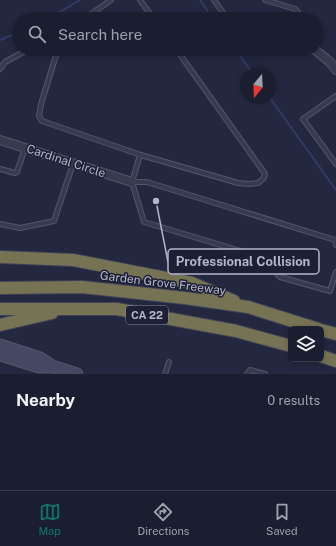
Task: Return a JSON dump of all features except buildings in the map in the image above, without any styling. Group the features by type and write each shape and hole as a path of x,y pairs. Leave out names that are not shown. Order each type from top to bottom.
{"highway":[{"path":"0,257 73,260 192,283 248,307"},
{"name":"Garden Grove Freeway","path":"0,288 82,287 185,298 248,307 310,326"},
{"name":"CA 22","path":"0,309 117,309 236,332 288,345"},
{"path":"4,324 70,309"},
{"name":"Garden Grove Freeway","path":"324,330 336,334"},
{"path":"324,357 336,361"}],"main road":[{"path":"0,345 40,358 55,367 77,374"},
{"path":"0,355 39,367 55,367"}],"street":[{"path":"323,56 336,70"},
{"name":"Cardinal Circle","path":"0,140 132,182"}],"lane":[{"path":"94,12 110,0"},
{"path":"140,0 149,12"},
{"path":"214,0 222,12"},
{"path":"265,0 295,9 298,12"},
{"path":"0,69 5,62 16,56"},
{"path":"56,56 41,104 39,116 40,119 46,123 140,155 238,183 258,183 264,178 265,174 181,56"},
{"path":"336,102 334,97 303,119 336,164"},
{"path":"0,169 15,173 17,172 25,148"},
{"path":"140,155 132,182 144,222 264,258 280,277 330,291 336,272"},
{"path":"0,224 20,228 54,221 73,164"},
{"path":"132,182 147,182 335,240 336,245"},
{"path":"165,374 169,362"},
{"path":"247,374 250,370 265,374"}],"waterway":[{"path":"60,12 80,0"},
{"path":"200,0 208,12"},
{"path":"0,40 12,35"},
{"path":"240,56 249,68"},
{"path":"274,104 336,190"}],"place":[{"name":"Professional Collision","path":"156,201"}]}
